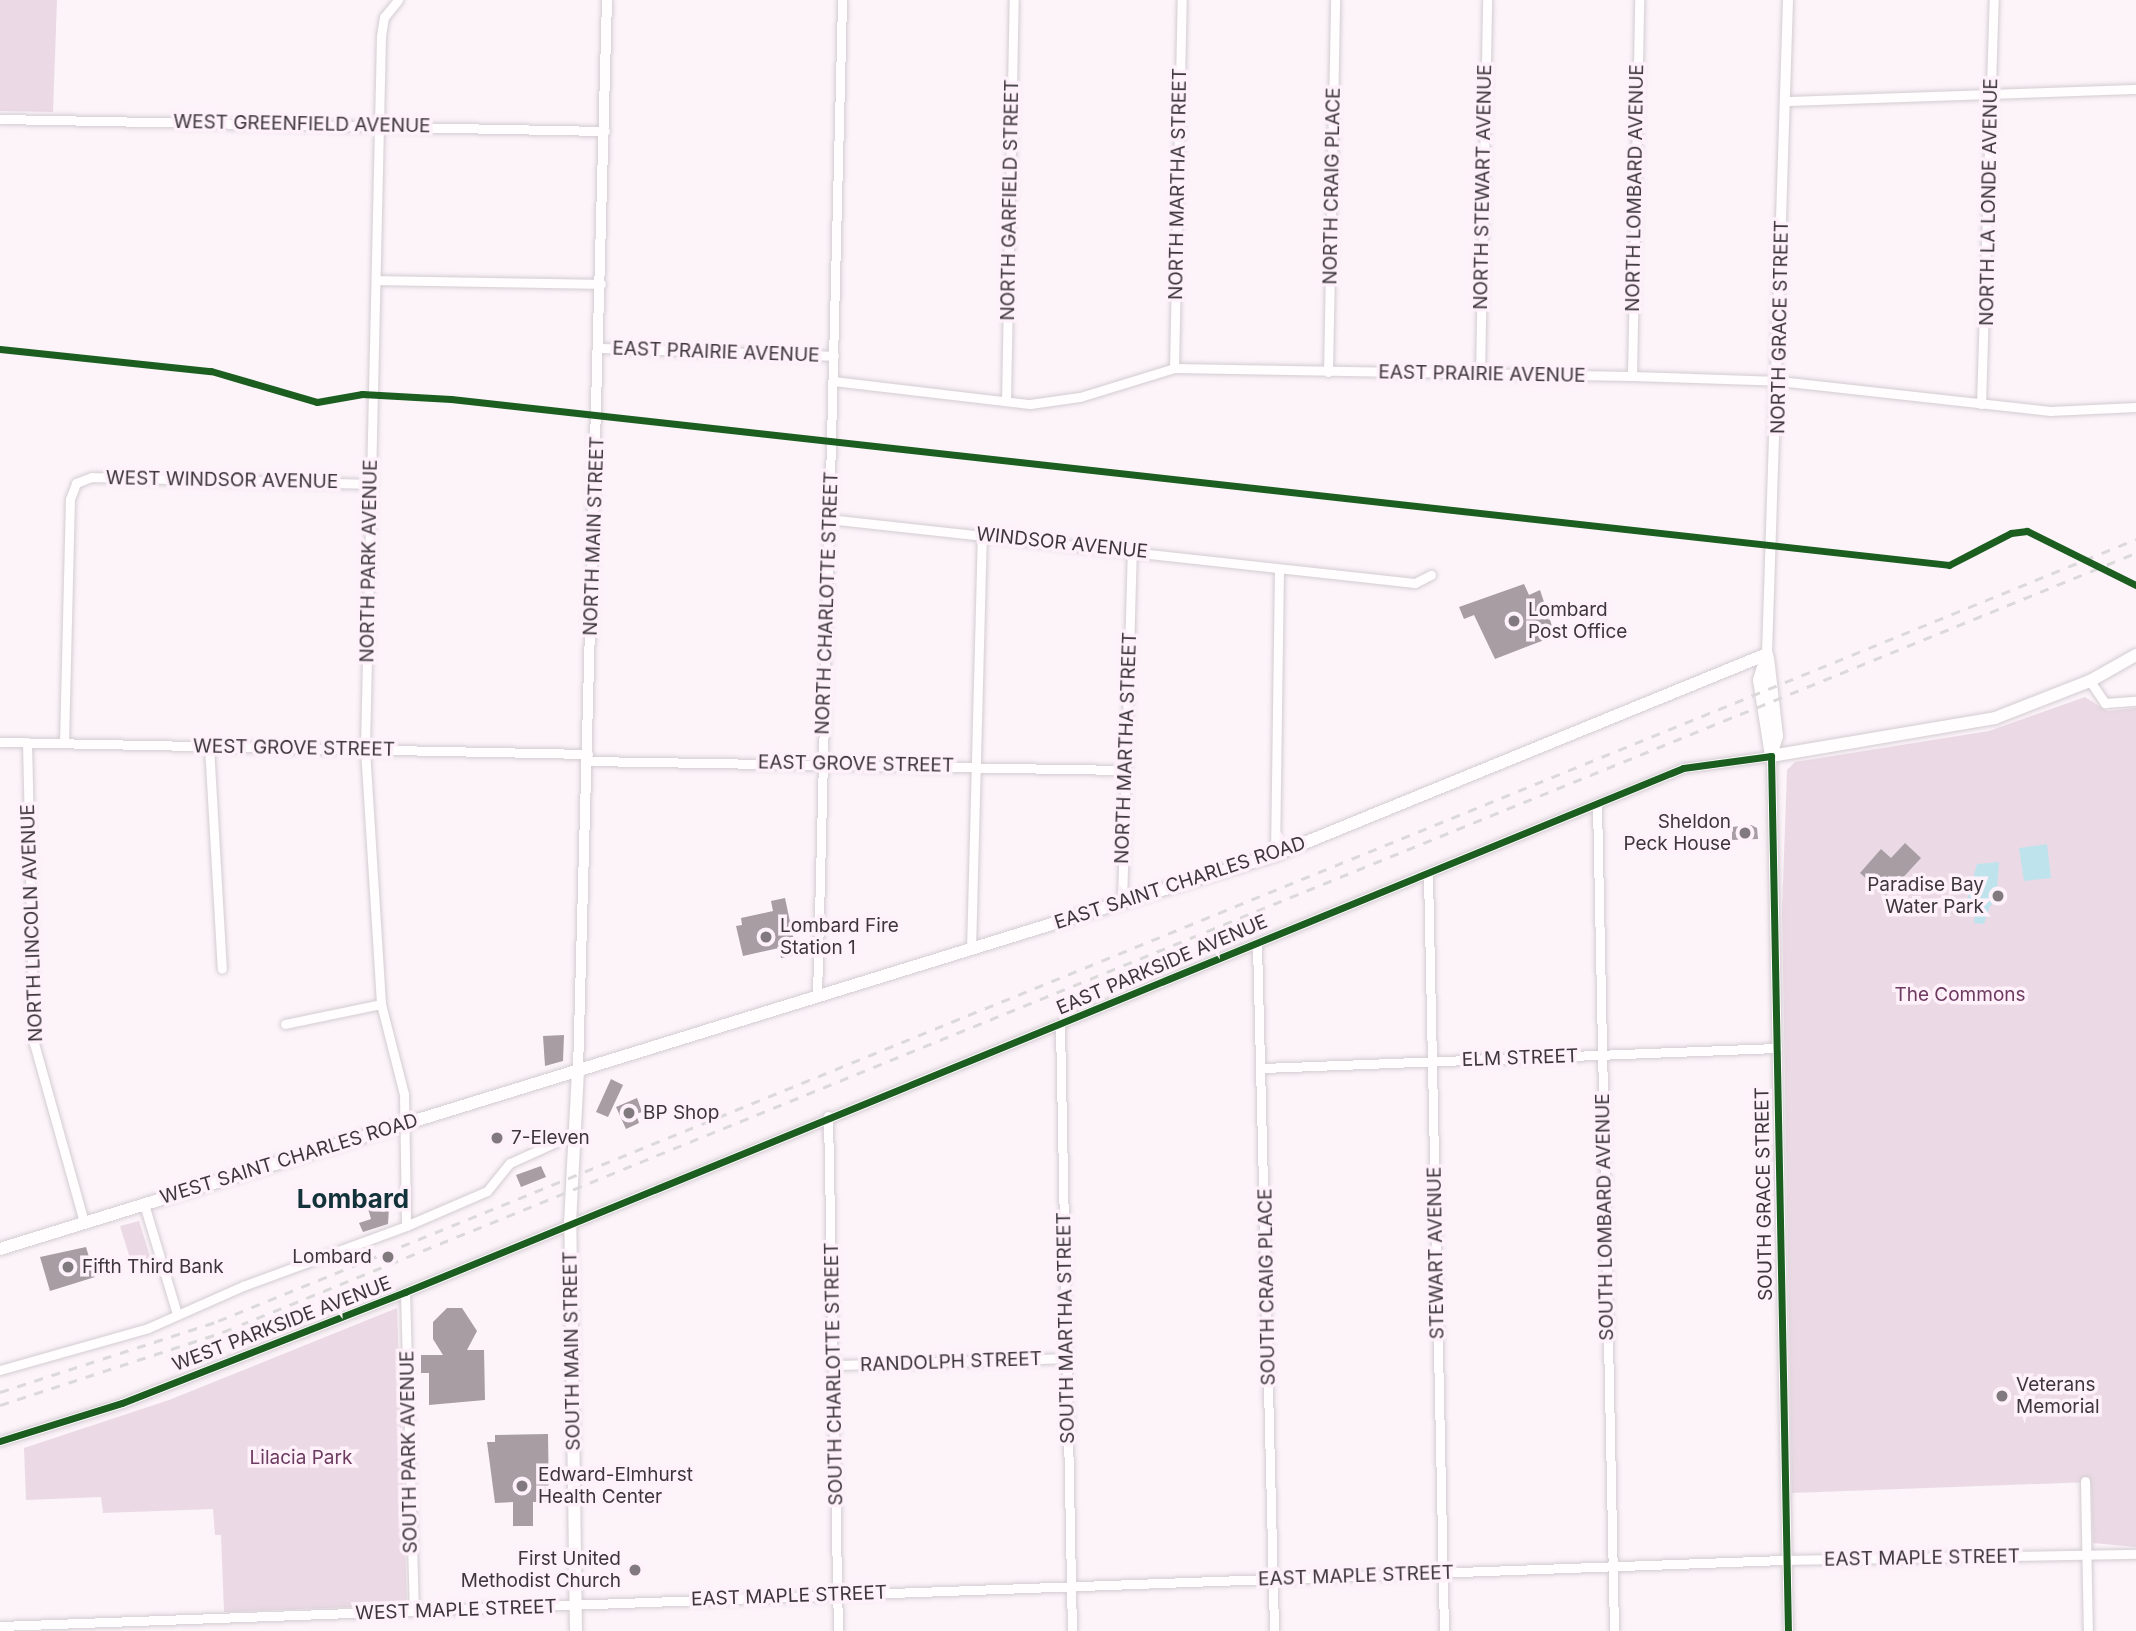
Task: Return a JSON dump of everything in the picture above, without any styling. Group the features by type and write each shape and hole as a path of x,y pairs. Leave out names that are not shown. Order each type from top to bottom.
{"main road":[{"name":"NORTH GRACE STREET","path":"1767,654 1759,680 1771,755"},
{"name":"EAST SAINT CHARLES ROAD","path":"578,1071 1275,855 1767,654"},
{"path":"1771,755 1958,727 2017,711 2090,681 2136,655"},
{"name":"WEST SAINT CHARLES ROAD","path":"0,1249 578,1071"},
{"name":"SOUTH MAIN STREET","path":"576,1631 570,1223 578,1071"}],"street":[{"name":"NORTH PARK AVENUE","path":"396,0 382,26 365,749 381,1004 404,1094 404,1124"},
{"name":"NORTH MAIN STREET","path":"578,1071 607,0"},
{"name":"NORTH CHARLOTTE STREET","path":"817,997 842,0"},
{"name":"NORTH GARFIELD STREET","path":"1006,401 1014,0"},
{"name":"NORTH MARTHA STREET","path":"1174,368 1182,0"},
{"name":"NORTH CRAIG PLACE","path":"1328,372 1335,0"},
{"name":"NORTH STEWART AVENUE","path":"1480,374 1487,0"},
{"name":"NORTH LOMBARD AVENUE","path":"1632,376 1639,0"},
{"name":"NORTH GRACE STREET","path":"1767,654 1779,381 1788,0"},
{"name":"NORTH LA LONDE AVENUE","path":"1981,404 1994,0"},
{"path":"1786,101 2136,89"},
{"name":"WEST GREENFIELD AVENUE","path":"0,119 605,131"},
{"path":"376,280 601,285"},
{"name":"EAST PRAIRIE AVENUE","path":"599,348 834,356"},
{"name":"EAST PRAIRIE AVENUE","path":"833,381 1006,401 1064,401 1174,368 1632,376 1779,381 2076,412 2136,407"},
{"name":"WEST WINDSOR AVENUE","path":"64,743 69,499 76,483 92,477 370,484"},
{"name":"WINDSOR AVENUE","path":"828,519 1415,583 1432,575"},
{"path":"971,950 982,534"},
{"name":"NORTH MARTHA STREET","path":"1122,903 1132,551"},
{"path":"1275,855 1279,570"},
{"path":"2090,681 2105,703 2136,702"},
{"name":"WEST GROVE STREET","path":"0,742 365,749 588,758"},
{"name":"NORTH LINCOLN AVENUE","path":"27,742 34,1043 84,1223"},
{"path":"209,746 222,969"},
{"name":"EAST PARKSIDE AVENUE","path":"570,1223 828,1116 1060,1025 1683,768 1771,755"},
{"name":"SOUTH GRACE STREET","path":"1771,755 1788,1631"},
{"name":"EAST GROVE STREET","path":"588,758 1125,770"},
{"name":"SOUTH LOMBARD AVENUE","path":"1597,804 1614,1631"},
{"name":"STEWART AVENUE","path":"1428,874 1444,1631"},
{"name":"SOUTH CRAIG PLACE","path":"1256,943 1263,1068 1275,1631"},
{"path":"285,1024 381,1004"},
{"name":"SOUTH MARTHA STREET","path":"1060,1025 1072,1631"},
{"name":"ELM STREET","path":"1263,1068 1777,1048"},
{"name":"SOUTH CHARLOTTE STREET","path":"828,1116 835,1365 838,1631"},
{"path":"404,1124 406,1226"},
{"path":"0,1370 100,1343 406,1226 487,1191 520,1158 576,1133"},
{"path":"144,1204 177,1314"},
{"name":"WEST PARKSIDE AVENUE","path":"0,1441 122,1403 405,1292 570,1223"},
{"name":"SOUTH PARK AVENUE","path":"405,1292 414,1611"},
{"name":"RANDOLPH STREET","path":"835,1365 1067,1358"},
{"path":"2085,1480 2088,1631"},
{"name":"EAST MAPLE STREET","path":"575,1605 1787,1560 2136,1554"},
{"name":"WEST MAPLE STREET","path":"0,1626 575,1605"},
{"path":"228,1618 228,1631"}],"green space":[{"path":"0,0 57,0 53,112 0,111"},
{"name":"The Commons","path":"2085,697 2107,711 2136,708 2136,1547 2093,1543 2091,1482 1792,1493 1782,912 1787,770 1795,762 1989,731"},
{"path":"139,1221 152,1263 133,1268 120,1226"},
{"name":"Lilacia Park","path":"397,1308 407,1605 224,1612 221,1535 215,1535 213,1509 103,1513 101,1497 26,1500 24,1448 169,1400"}],"water":[{"path":"2047,844 2051,878 2024,881 2019,848"},
{"path":"1999,862 1997,891 2006,896 1990,906 1984,924 1974,923 1975,904 1967,900 1977,864"}],"building":[{"name":"Lombard Post Office","path":"1524,584 1529,595 1540,590 1552,626 1544,630 1547,639 1495,659 1474,615 1464,619 1459,607"},
{"name":"Sheldon Peck House","path":"1751,825 1757,828 1758,839 1732,840 1732,827"},
{"path":"1905,843 1921,858 1886,896 1860,873 1881,849 1891,858"},
{"name":"Lombard Fire Station 1","path":"785,898 797,955 781,958 779,948 743,956 736,926 742,925 741,918 773,911 771,901"},
{"path":"564,1035 563,1061 545,1066 543,1036"},
{"path":"611,1079 623,1085 608,1117 596,1112"},
{"name":"BP Shop","path":"637,1098 642,1112 636,1114 639,1123 626,1129 616,1107"},
{"path":"541,1166 546,1177 521,1187 516,1175"},
{"path":"390,1191 388,1224 363,1232 359,1223 371,1219 365,1198"},
{"name":"Fifth Third Bank","path":"86,1247 95,1277 50,1291 40,1257"},
{"path":"447,1308 462,1308 477,1331 467,1350 484,1350 485,1400 429,1405 429,1373 421,1373 421,1355 443,1355 433,1339 433,1322"},
{"name":"Edward-Elmhurst Health Center","path":"548,1434 549,1502 533,1502 533,1526 513,1526 513,1502 495,1503 487,1442 495,1442 495,1435"}],"railway":[{"path":"0,1392 218,1321 2136,539"},
{"path":"0,1405 223,1332 2136,553"}],"cycle path":[{"path":"0,349 211,371 317,402 362,394 451,399 1949,565 2011,533 2027,531 2136,585"},
{"path":"0,1441 122,1403 405,1292 1683,768 1771,756 1788,1631"}],"place":[{"name":"Lombard Post Office","path":"1514,621"},
{"name":"Sheldon Peck House","path":"1745,833"},
{"name":"Paradise Bay Water Park","path":"1998,896"},
{"name":"Lombard Fire Station 1","path":"766,937"},
{"name":"BP Shop","path":"629,1113"},
{"name":"7-Eleven","path":"497,1138"},
{"name":"Lombard","path":"388,1257"},
{"name":"Fifth Third Bank","path":"68,1267"},
{"name":"Veterans Memorial","path":"2002,1396"},
{"name":"Edward-Elmhurst Health Center","path":"522,1486"},
{"name":"First United Methodist Church","path":"635,1570"}],"district":[{"name":"Lombard","path":"353,1199"}]}
